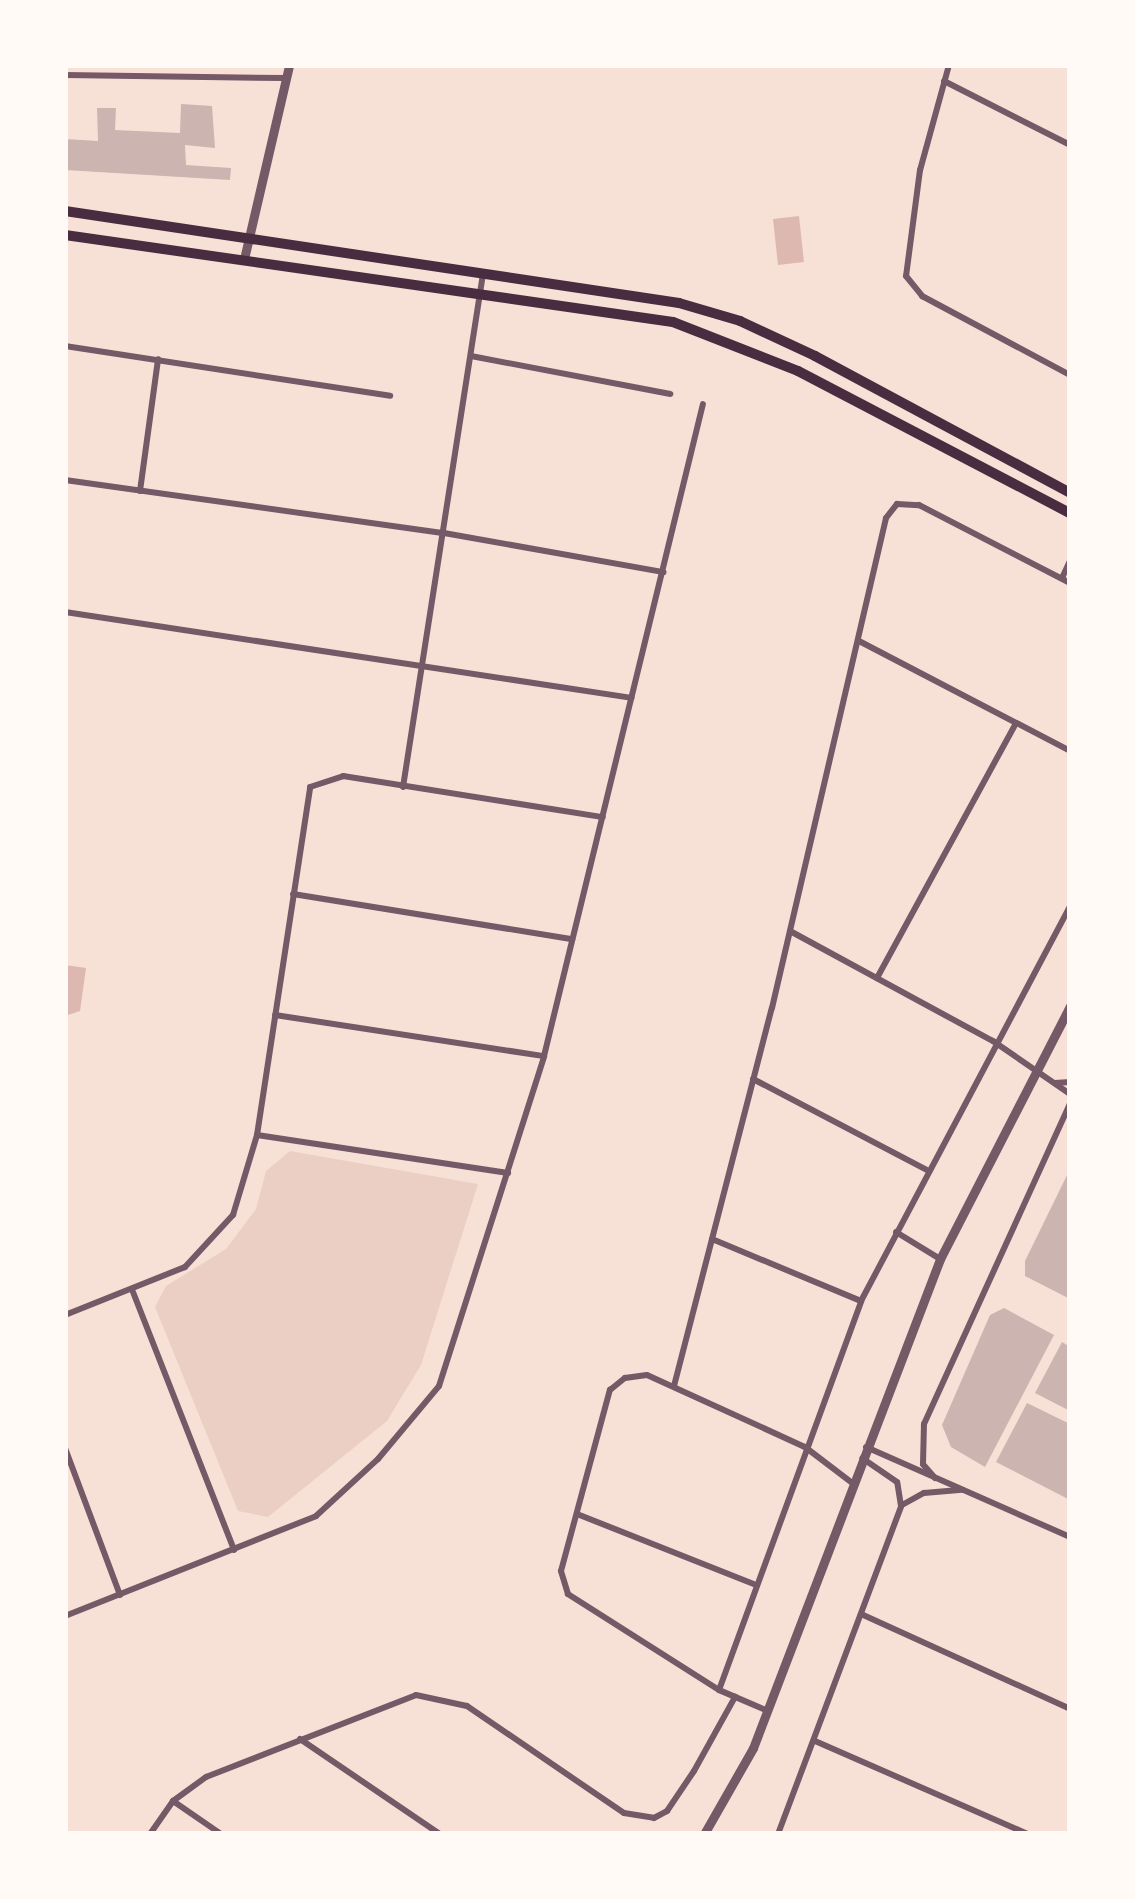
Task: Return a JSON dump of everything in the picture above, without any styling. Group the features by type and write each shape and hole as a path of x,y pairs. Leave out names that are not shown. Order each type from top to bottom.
{"main road":[{"path":"65,211 679,303 740,321 1070,493"},
{"path":"65,235 673,322 735,342 1070,513"}],"street":[{"path":"122,65 122,76"},
{"path":"244,259 289,65"},
{"path":"949,65 920,170 906,276 922,296 1070,375"},
{"path":"65,75 285,78"},
{"path":"944,81 1070,145"},
{"path":"403,787 484,273"},
{"path":"65,346 390,396"},
{"path":"470,356 670,394"},
{"path":"140,491 158,359"},
{"path":"65,1616 316,1516 418,1417 439,1386 544,1056 702,404"},
{"path":"65,480 444,533 664,572"},
{"path":"674,1386 790,932 886,518 897,504 919,506 1070,583"},
{"path":"1062,578 1070,561"},
{"path":"65,612 632,698"},
{"path":"859,641 1070,751"},
{"path":"876,978 1016,723"},
{"path":"65,1315 133,1292 185,1266 221,1234 242,1192 257,1134 310,787 330,776 602,817"},
{"path":"293,894 572,939"},
{"path":"719,1690 754,1584 862,1301 994,1041 1070,907"},
{"path":"790,932 994,1041 1035,1074 1070,1094"},
{"path":"704,1834 734,1790 768,1711 863,1452 940,1259 1070,1006"},
{"path":"275,1015 544,1056"},
{"path":"753,1079 927,1170"},
{"path":"1049,1082 1070,1082"},
{"path":"935,1478 923,1464 924,1424 1070,1103"},
{"path":"257,1134 508,1173"},
{"path":"896,1232 940,1259"},
{"path":"712,1239 862,1301"},
{"path":"133,1292 234,1550"},
{"path":"768,1711 719,1690 568,1594 562,1572 610,1390 636,1374 674,1386 805,1447 852,1482"},
{"path":"65,1448 120,1595"},
{"path":"863,1452 935,1478 1070,1537"},
{"path":"778,1834 901,1506 897,1482 863,1452"},
{"path":"901,1506 924,1493 962,1490"},
{"path":"577,1514 754,1584"},
{"path":"862,1614 1070,1708"},
{"path":"150,1834 173,1801 206,1777 416,1695 443,1696 624,1813 654,1818 667,1810 735,1697"},
{"path":"300,1739 440,1834"},
{"path":"815,1741 1028,1834"},
{"path":"173,1801 221,1834"}],"shaded area":[{"path":"799,216 804,262 778,265 773,219"},
{"path":"65,965 86,968 80,1011 65,1016"},
{"path":"290,1151 478,1184 421,1365 387,1421 268,1517 238,1511 155,1307 166,1286 226,1249 256,1209 266,1171"}],"building":[{"path":"181,104 212,106 215,148 185,145 186,165 231,168 230,180 65,170 65,139 98,141 97,108 116,108 115,130 180,133"},
{"path":"1070,1169 1070,1299 1025,1276 1025,1261"},
{"path":"1004,1308 1054,1335 985,1467 951,1447 942,1425 990,1315"},
{"path":"1062,1342 1070,1347 1070,1411 1035,1393"},
{"path":"1027,1403 1070,1424 1070,1500 996,1462"}]}
